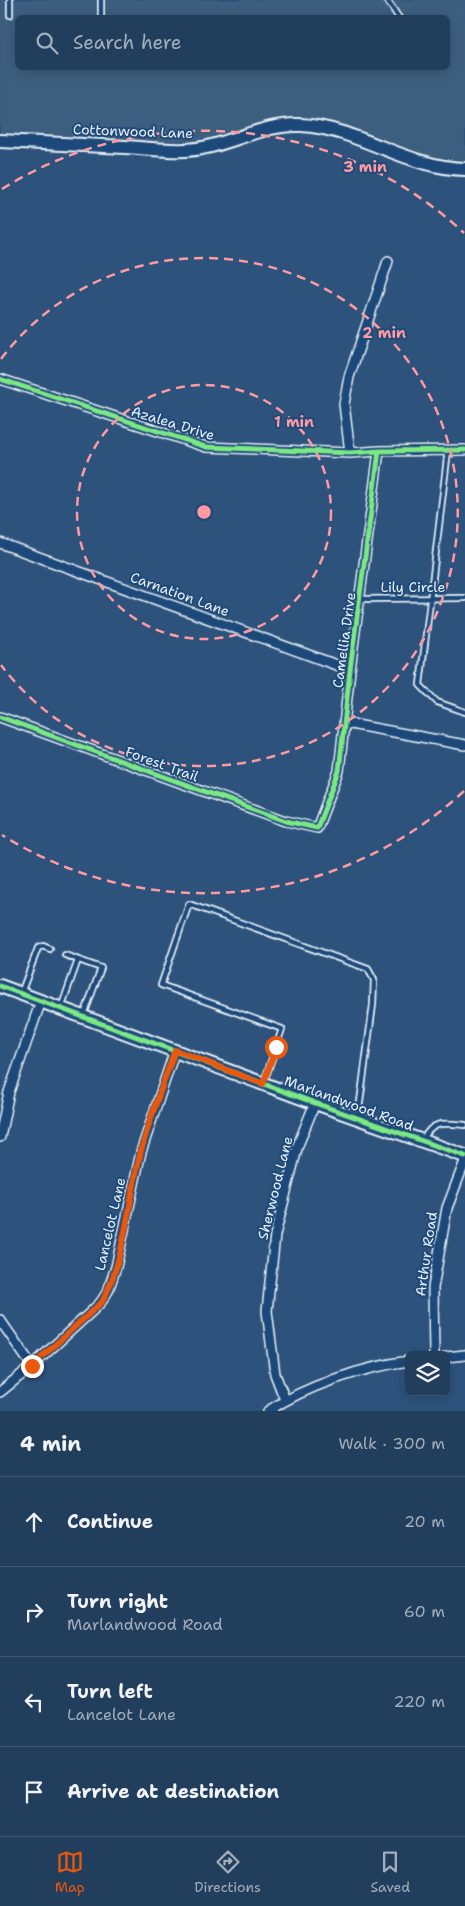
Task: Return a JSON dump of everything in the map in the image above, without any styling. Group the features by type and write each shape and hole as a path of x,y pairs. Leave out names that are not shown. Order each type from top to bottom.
{"street":[{"name":"Cottonwood Lane","path":"0,141 186,150 227,143 248,134 275,127 299,125 321,127 348,135 434,165 465,169"},
{"path":"350,453 344,404 349,377 388,261"},
{"name":"Azalea Drive","path":"0,379 206,447 350,453 465,450"},
{"name":"Camellia Drive","path":"317,828 339,771 350,670 380,451"},
{"name":"Carnation Lane","path":"0,543 350,670"},
{"name":"Forest Trail","path":"0,717 286,821 317,828"},
{"path":"345,723 465,745"},
{"name":"Marlandwood Road","path":"0,986 263,1084 465,1156"},
{"path":"0,1138 9,1092 41,1001"},
{"name":"Lancelot Lane","path":"0,1392 32,1366 102,1302 116,1267 141,1152 175,1050"},
{"name":"Sherwood Lane","path":"286,1400 275,1374 268,1311 274,1244 298,1145 315,1103"},
{"name":"Arthur Road","path":"434,1351 432,1288 447,1208 465,1161"},
{"path":"0,1320 32,1366"},
{"path":"450,1357 465,1355"},
{"path":"268,1411 286,1400 337,1378 405,1362"}],"lane":[{"path":"10,0 10,15"},
{"path":"101,0 101,15"},
{"path":"387,0 397,15"},
{"path":"448,450 432,598 420,685 437,702 465,712"},
{"name":"Lily Circle","path":"361,599 465,598"},
{"path":"263,1084 282,1029 161,985 189,904 368,969 374,980 373,1006 358,1118"},
{"path":"20,993 38,948 43,946 50,950"},
{"path":"65,955 101,968 84,1017"},
{"path":"61,1008 78,960"},
{"path":"422,1141 427,1130 439,1124 465,1125"}],"shaded area":[{"path":"0,0 465,0 465,160 430,156 347,126 302,117 265,121 200,140 163,142 0,132"}],"cycle path":[{"path":"0,379 206,447 350,453 465,450"},
{"path":"0,717 286,821 317,828 339,771 350,670 379,451"},
{"path":"0,986 315,1103 465,1156"}],"route":[{"path":"32,1366 102,1302 108,1290 116,1267 141,1152 175,1050 263,1084 276,1047"}]}
